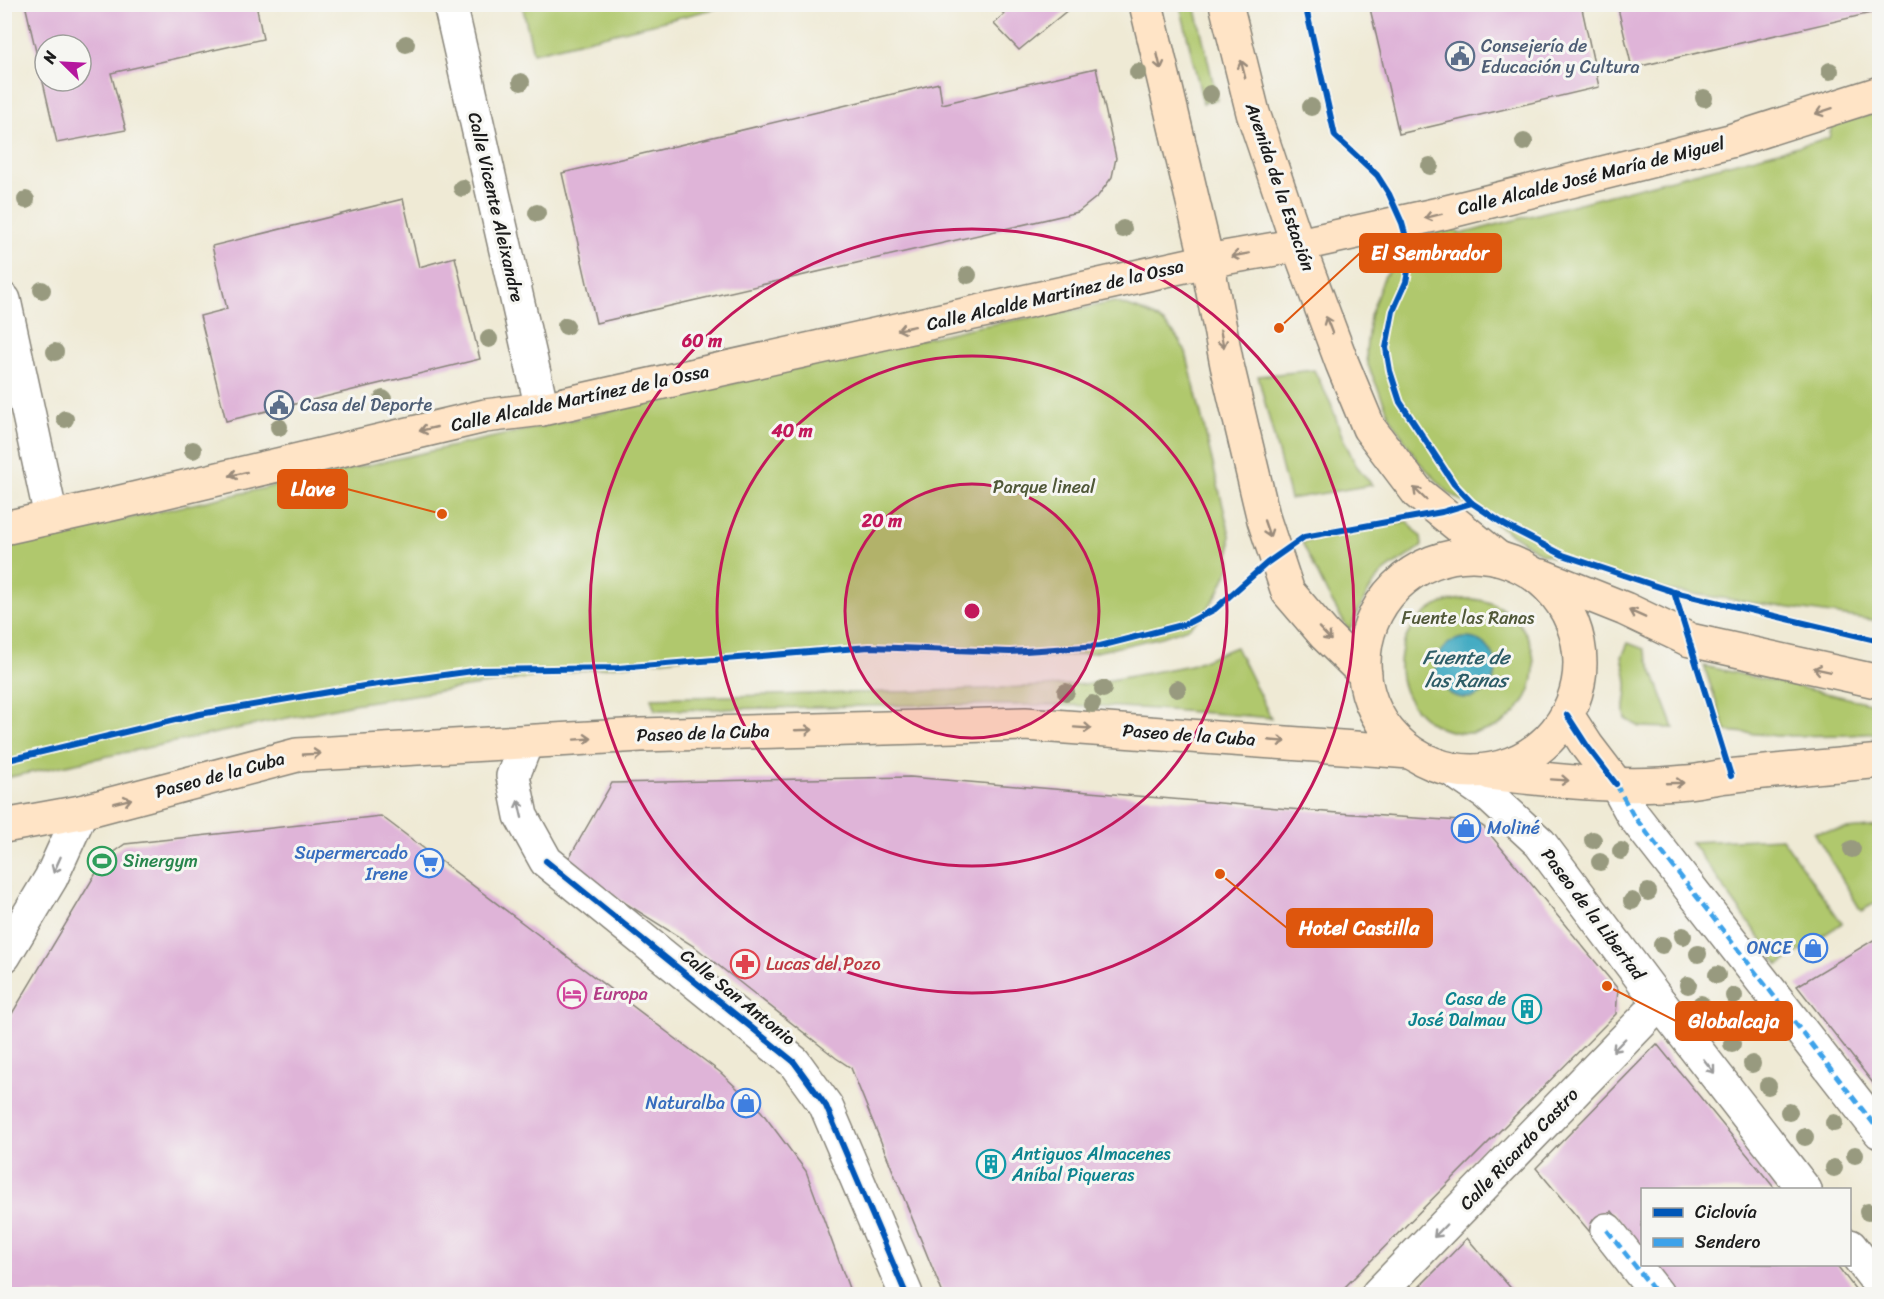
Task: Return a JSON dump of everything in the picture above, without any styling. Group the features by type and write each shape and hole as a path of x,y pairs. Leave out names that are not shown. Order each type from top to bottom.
{"main road":[{"path":"1146,4 1207,261 1227,365 1264,520 1288,592 1325,635 1365,674"},
{"name":"Avenida de la Estación","path":"1226,4 1253,112 1298,245 1369,429 1418,493 1498,558"},
{"name":"Calle Alcalde José María de Miguel","path":"1298,245 1427,217 1730,141 1880,93"},
{"name":"Calle Alcalde Martínez de la Ossa","path":"4,528 484,416 542,409 1207,261 1298,245"},
{"path":"1880,682 1690,640 1626,609 1498,558 1475,555 1456,556 1438,561 1404,579 1390,592 1379,609 1368,633 1365,654 1365,674 1370,698 1383,725 1410,752 1430,763 1467,771 1616,784 1689,782 1880,761"},
{"path":"1467,771 1517,762 1536,752 1553,736 1567,715 1576,692 1581,656 1572,623 1560,600 1534,573"},
{"path":"1567,715 1616,784"},
{"name":"Paseo de la Cuba","path":"4,826 81,812 297,755 640,735 1025,724 1410,752"}],"street":[{"name":"Calle Vicente Aleixandre","path":"450,4 542,409"},
{"path":"4,300 51,517"},
{"name":"Calle San Antonio","path":"526,743 513,776 521,816 546,861 794,1062 826,1106 905,1294"},
{"name":"Paseo de la Libertad","path":"1467,771 1487,794 1540,843 1803,1188"},
{"path":"1616,784 1633,815 1880,1132"},
{"path":"4,956 51,878 81,812"},
{"name":"Calle Ricardo Castro","path":"1378,1294 1660,1003"},
{"path":"1606,1230 1657,1294"},
{"path":"1851,1247 1880,1285"}],"green space":[{"path":"522,4 730,4 730,5 533,53"},
{"path":"1180,5 1195,5 1217,99 1203,103"},
{"path":"1879,112 1879,621 1659,589 1540,553 1449,493 1418,461 1390,417 1368,365 1366,351 1370,316 1384,277 1405,251 1421,240 1448,227 1461,234 1829,138 1832,125"},
{"name":"Parque lineal","path":"1114,302 1147,313 1165,324 1186,352 1230,535 1230,566 1218,593 1203,616 1188,628 1162,637 1087,654 1043,657 976,647 687,657 568,672 353,704 5,778 4,546 647,403 975,327"},
{"path":"1314,370 1331,404 1342,436 1356,465 1372,485 1290,499 1258,376"},
{"path":"1407,521 1421,537 1422,546 1377,579 1349,631 1302,542"},
{"name":"Fuente las Ranas","path":"1467,599 1493,604 1514,619 1529,640 1534,666 1529,692 1514,713 1493,728 1467,733 1441,728 1420,713 1405,692 1400,666 1405,640 1420,619 1441,604"},
{"path":"1628,643 1644,649 1674,728 1640,727 1626,719 1627,682 1622,657"},
{"path":"1236,647 1271,718 1139,708 1040,705 655,710 651,698 934,691 1089,684 1191,665"},
{"path":"1704,666 1879,705 1879,733 1777,736 1726,731"},
{"path":"1879,826 1879,901 1861,911 1814,832"},
{"path":"1782,838 1842,923 1779,965 1691,842"}],"water":[{"name":"Fuente de las Ranas","path":"1460,638 1472,638 1483,643 1491,651 1496,668 1494,680 1483,693 1472,698 1460,698 1449,693 1441,685 1436,674 1436,662 1441,651 1449,643"}],"building":[{"path":"25,4 256,4 263,39 111,73 126,130 57,143 45,93 93,93 93,33 33,33 33,39"},
{"path":"994,4 1075,4 1019,50 994,24 1004,14"},
{"path":"1369,4 1581,4 1599,87 1399,134"},
{"path":"1617,4 1880,4 1880,11 1632,68"},
{"path":"1096,68 1116,158 1112,177 1098,196 1078,212 596,323 562,173 939,83 942,104"},
{"path":"403,199 419,267 455,257 480,359 226,421 200,316 227,309 212,246"},
{"path":"910,777 1338,813 1476,822 1484,827 1618,989 1616,1014 1338,1294 943,1294 851,1068 695,947 565,865 612,783"},
{"path":"381,816 720,1072 761,1111 806,1171 850,1291 849,1294 4,1294 4,1027 105,858 125,844"},
{"path":"1880,936 1880,1092 1797,986"},
{"path":"1657,1044 1774,1188 1641,1188 1641,1249 1612,1211 1589,1231 1536,1168"},
{"path":"1467,1238 1516,1294 1412,1294 1445,1261"},
{"path":"1656,1266 1838,1266 1859,1294 1673,1293 1675,1292"}],"marked path":[{"path":"1616,784 1633,815 1880,1132"},
{"path":"1607,1230 1657,1294"}],"cycle path":[{"path":"1305,4 1335,136 1377,175 1389,194 1402,223 1411,255 1406,282 1393,311 1386,348 1390,371 1400,402 1454,484 1472,503 1505,525 1563,555 1674,592 1880,641"},
{"path":"4,761 200,714 364,686 480,670 618,668 869,647 1010,652 1100,646 1186,624 1215,609 1267,563 1304,537 1442,512 1472,503"},
{"path":"1674,592 1731,776"},
{"path":"1567,715 1616,784"},
{"path":"546,861 794,1062 826,1106 906,1294"}],"place":[{"name":"Consejería de Educación y Cultura","path":"1460,56"},
{"name":"El Sembrador","path":"1279,328"},
{"name":"Casa del Deporte","path":"279,405"},
{"name":"Llave","path":"442,514"},
{"name":"Moliné","path":"1466,828"},
{"name":"Sinergym","path":"102,861"},
{"name":"Supermercado Irene","path":"429,863"},
{"name":"Hotel Castilla","path":"1220,874"},
{"name":"ONCE","path":"1813,948"},
{"name":"Lucas del Pozo","path":"745,964"},
{"name":"Globalcaja","path":"1607,986"},
{"name":"Europa","path":"572,994"},
{"name":"Casa de José Dalmau","path":"1527,1009"},
{"name":"Naturalba","path":"746,1103"},
{"name":"Antiguos Almacenes Aníbal Piqueras","path":"991,1164"}]}
